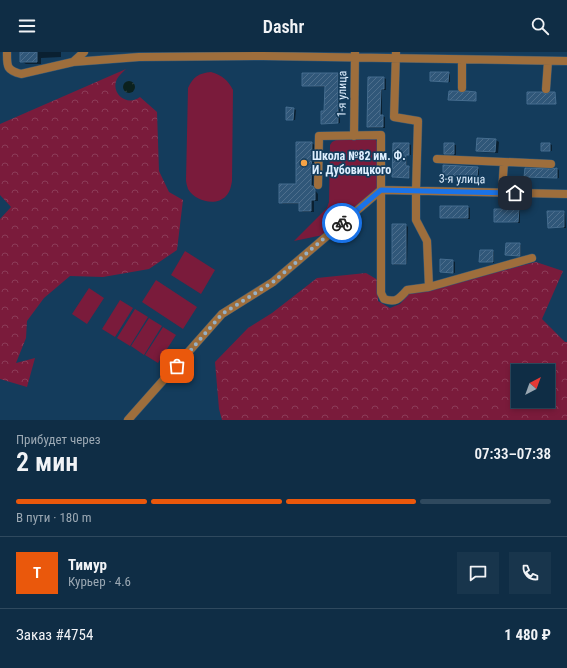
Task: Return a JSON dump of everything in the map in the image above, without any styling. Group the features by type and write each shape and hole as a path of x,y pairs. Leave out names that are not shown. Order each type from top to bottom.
{"street":[{"path":"7,52 7,66 12,72 21,74 73,62 139,55 355,54 453,56 462,60 567,61"},
{"path":"73,62 84,52"},
{"name":"1-я улица","path":"354,136 355,54"},
{"path":"396,55 394,117 418,121 416,220 427,241 429,287"},
{"path":"462,60 462,88"},
{"path":"546,89 548,61"},
{"path":"318,185 319,136 381,135 381,293 384,299 391,301 399,299 407,290 429,287 532,258"},
{"path":"437,159 551,164"},
{"path":"502,192 504,162"},
{"path":"128,420 222,314 273,282 381,190"},
{"name":"3-я улица","path":"381,190 567,194"}],"green space":[{"path":"126,69 117,79 115,84 116,89 121,97 125,99 135,100 140,97 157,112 159,171 169,192 183,200 177,250 149,269 103,277 70,276 44,298 27,321 26,338 16,363 35,358 27,387 0,379 0,219 11,207 0,195 0,124"},
{"path":"211,72 224,78 233,90 232,183 226,196 217,201 211,202 195,197 188,189 186,180 188,88 197,76 203,73"},
{"path":"375,139 378,143 378,188 323,235 294,241 327,208 329,202 330,145 332,142 336,140"},
{"path":"185,251 215,270 201,294 171,275"},
{"path":"536,262 563,271 542,319 565,342 567,342 567,420 222,420 219,409 215,362 248,328 272,313 317,278 366,273 378,280 378,301 390,308 400,304 409,294"},
{"path":"156,280 197,307 183,329 142,302"},
{"path":"89,288 104,298 87,324 72,314"},
{"path":"120,300 133,308 115,337 102,329"},
{"path":"135,309 148,317 130,346 117,338"},
{"path":"149,318 162,326 144,355 131,346"},
{"path":"163,327 176,335 158,363 145,355"}],"water":[{"path":"131,81 134,82 134,92 127,93 124,92 123,85 124,82"}],"building":[{"path":"20,52 37,52 37,62 20,62"},
{"path":"430,72 449,72 448,82 430,81"},
{"path":"302,73 338,73 338,123 321,124 321,111 324,111 325,86 302,86"},
{"path":"368,77 384,77 384,89 381,89 380,115 383,115 383,127 367,127"},
{"path":"449,91 458,91 462,93 466,91 476,92 476,101 448,100"},
{"path":"527,92 542,92 546,94 555,92 556,104 527,104"},
{"path":"286,107 294,108 293,120 286,120"},
{"path":"477,138 496,139 495,152 476,151"},
{"name":"Школа №82 им. Ф. И. Дубовицкого","path":"296,142 312,142 311,186 313,186 315,190 315,200 311,200 311,211 299,211 299,203 279,203 279,184 296,184"},
{"path":"393,143 409,143 409,155 406,155 406,166 409,166 409,178 392,177"},
{"path":"444,143 454,143 454,154 444,154"},
{"path":"541,143 550,143 550,151 541,151"},
{"path":"443,165 478,167 477,176 443,175"},
{"path":"525,168 557,168 557,178 524,177"},
{"path":"440,206 468,206 468,218 440,218"},
{"path":"494,209 519,209 518,222 494,222"},
{"path":"547,211 564,211 564,227 548,228"},
{"path":"392,224 406,224 406,264 392,264"},
{"path":"506,243 520,243 520,256 505,255"},
{"path":"480,250 493,250 493,262 479,262"},
{"path":"440,259 453,260 453,273 440,272"}],"way so far":[{"path":"177,366 222,314 273,282 342,223"}],"place":[{"name":"Школа №82 им. Ф. И. Дубовицкого","path":"304,163"}],"route":[{"path":"342,223 381,190 515,193"}]}
